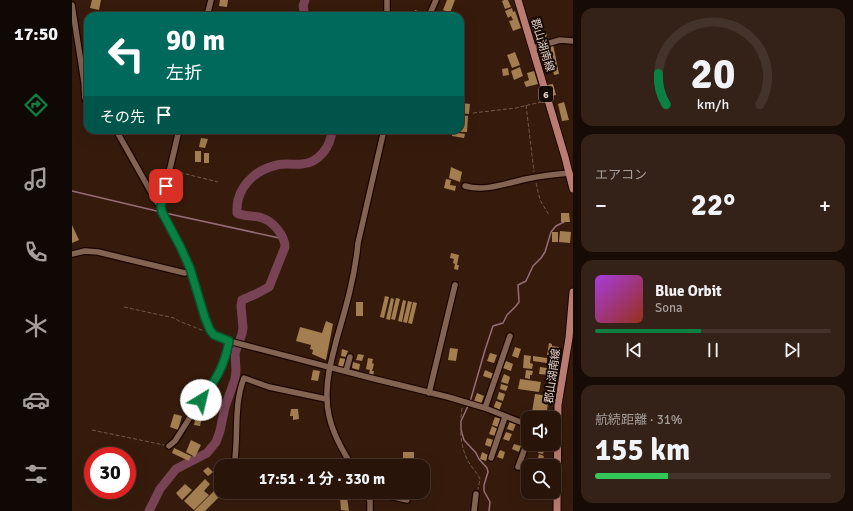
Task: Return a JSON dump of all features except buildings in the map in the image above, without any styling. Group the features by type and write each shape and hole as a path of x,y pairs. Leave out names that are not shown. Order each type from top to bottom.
{"main road":[{"name":"郡山湖南線","path":"518,0 570,173 573,189"},
{"name":"郡山湖南線","path":"558,411 569,338 573,292"},
{"name":"郡山湖南線","path":"556,451 557,511"}],"street":[{"path":"208,12 211,0"},
{"path":"387,0 387,12"},
{"path":"431,12 436,0"},
{"path":"72,5 84,82 84,93"},
{"path":"533,48 560,40 573,41"},
{"path":"118,134 156,202 161,207"},
{"path":"179,134 161,207 164,218 180,246 191,271 205,318 212,333 217,337 229,341 463,401 486,408 521,422"},
{"path":"348,459 332,427 326,399 330,366 349,292 358,243 383,134"},
{"path":"465,186 474,188 488,187 535,177 570,173"},
{"path":"72,254 91,251 185,273 191,271"},
{"path":"429,393 455,285"},
{"path":"486,408 510,336"},
{"path":"169,446 175,441 201,400 217,379 227,355 229,341"},
{"path":"346,371 350,357"},
{"path":"235,459 237,451 238,406 240,388 244,378 269,387 326,399"},
{"path":"490,458 505,416"},
{"path":"518,467 524,451"},
{"path":"474,511 476,494"},
{"path":"369,499 370,511"},
{"path":"403,499 407,500"}],"path":[{"path":"473,113 548,100"},
{"path":"526,105 535,177 540,200 549,215"},
{"path":"170,170 218,182"},
{"path":"124,307 174,318 212,333"},
{"path":"463,401 460,431 463,450 467,460 480,479 476,494"},
{"path":"92,430 169,446"}],"waterway":[{"path":"304,12 303,6 305,0"},
{"path":"149,511 160,489 176,469 207,453 216,442 225,407 235,379 235,353 243,328 241,306 242,300 269,287 285,247 281,234 270,222 259,217 237,213 240,193 248,182 264,169 280,164 302,164 314,161 327,148 331,134"},
{"path":"72,191 161,212"},
{"path":"165,213 284,239"},
{"path":"470,402 493,326 503,323 507,315 519,302 518,285 526,281 533,266 545,252 551,232 556,226 564,222"},
{"path":"468,406 461,421 461,430 464,440 487,468 488,472 484,485 484,491 490,502 489,511"}],"route":[{"path":"166,186 161,206 162,212 190,268 208,327 214,335 229,341 227,355 217,379 201,400"}]}
